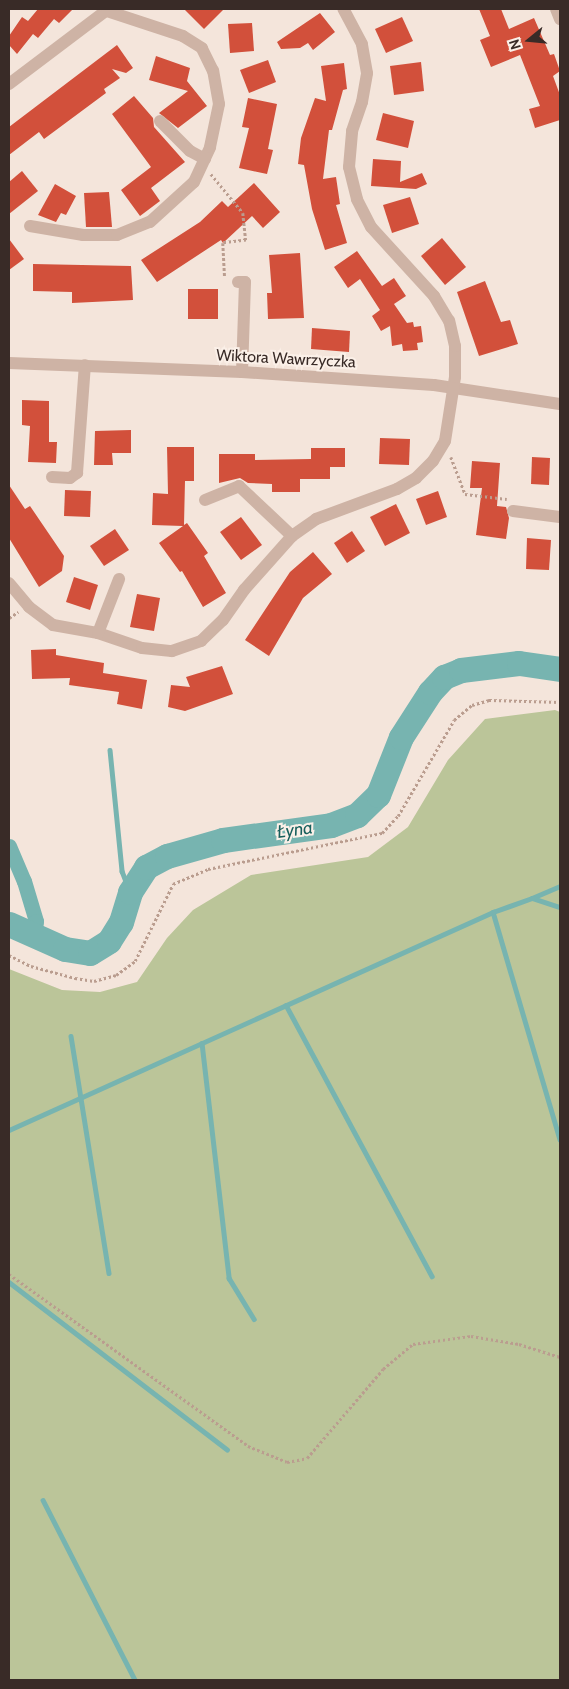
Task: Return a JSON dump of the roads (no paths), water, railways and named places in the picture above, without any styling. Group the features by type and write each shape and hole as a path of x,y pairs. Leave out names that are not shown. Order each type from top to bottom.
{"street":[{"path":"9,583 30,607 53,625 98,634 142,648 172,651 201,641 223,620 250,583 292,536 316,519 396,489 416,478 433,461 445,441 454,387 455,346 449,321 434,296 371,227 357,199 349,167 352,131 362,102 367,73 362,44 343,9"},
{"path":"556,9 560,19"},
{"path":"9,84 108,10 183,36 202,48 213,71 219,104 205,160 194,182 150,222 117,235 83,235 30,226"},
{"path":"160,121 190,152 205,160"},
{"path":"238,282 245,282 242,372"},
{"name":"Wiktora Wawrzyczka","path":"9,363 242,372 454,387 560,404"},
{"path":"52,477 70,478 77,473 85,365"},
{"path":"205,500 239,486 292,536"},
{"path":"513,511 560,517"},
{"path":"98,634 119,579"}],"waterway":[{"name":"Łyna","path":"9,924 65,949 90,953 109,941 121,922 130,892 146,867 167,856 223,840 331,825 357,815 378,795 401,737 430,692 444,677 461,670 519,663 560,669"},
{"path":"110,750 122,871 130,892"},
{"path":"9,846 24,881 36,921 34,937"},
{"path":"532,898 560,886"},
{"path":"9,1130 493,912 532,898 560,907"},
{"path":"493,912 560,1139"},
{"path":"286,1005 432,1276"},
{"path":"71,1036 109,1273"},
{"path":"202,1043 229,1278 254,1319"},
{"path":"9,1282 227,1449"},
{"path":"43,1500 135,1680"}]}
